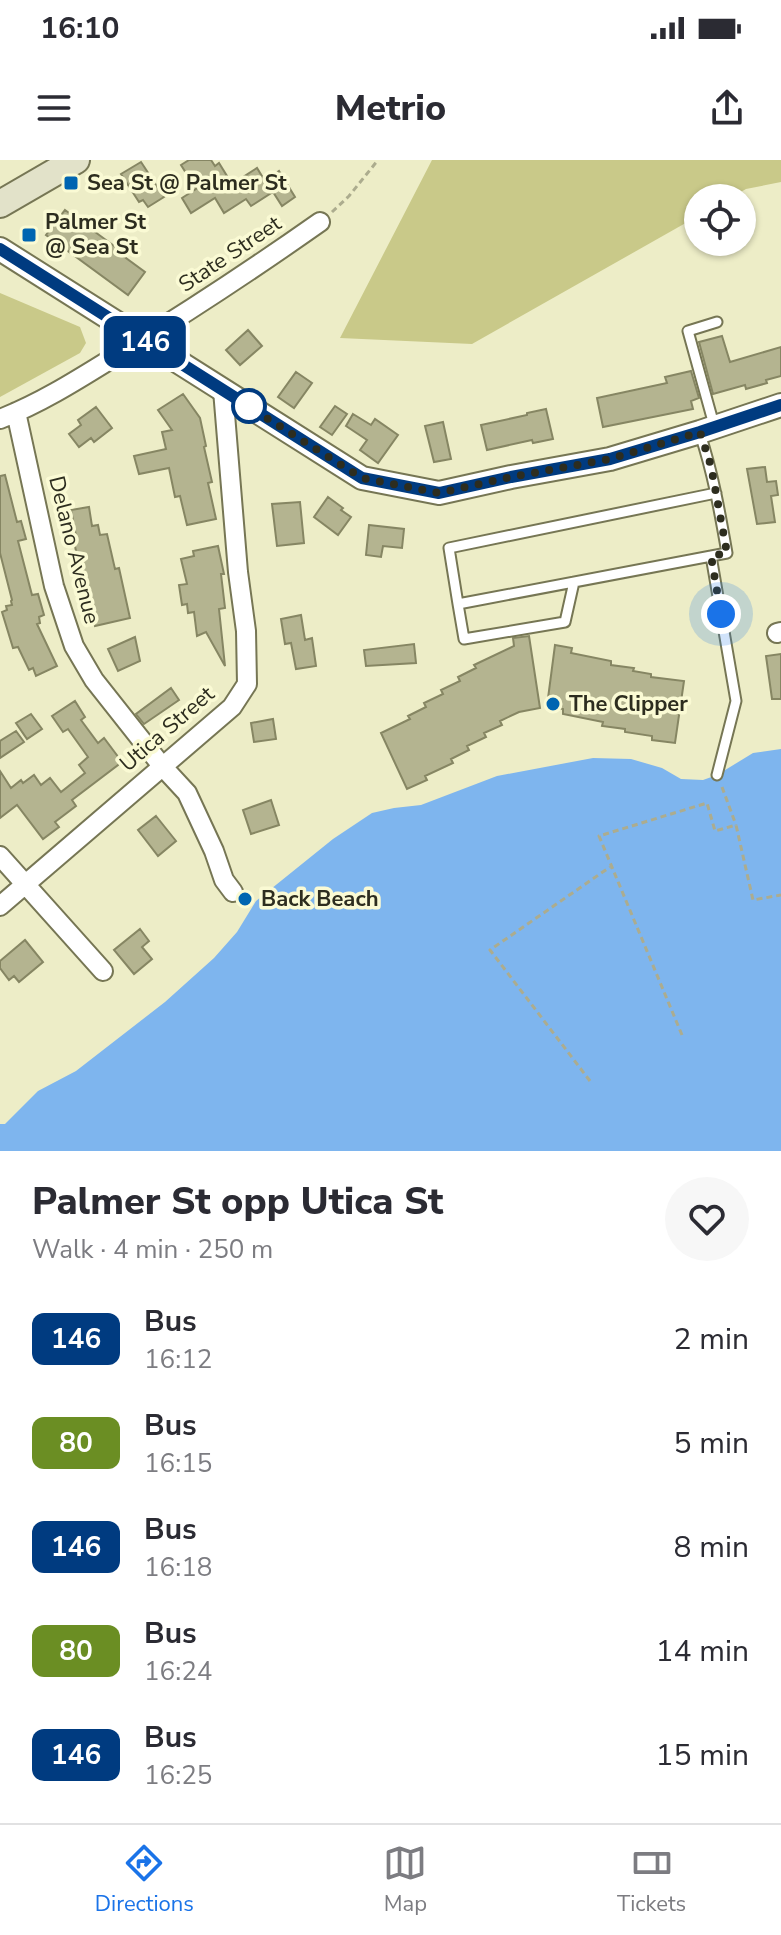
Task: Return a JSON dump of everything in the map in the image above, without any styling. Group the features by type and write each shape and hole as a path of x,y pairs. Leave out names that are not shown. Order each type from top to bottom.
{"main road":[{"path":"0,204 61,164"}],"street":[{"name":"State Street","path":"8,415 86,375 250,272 320,222"},
{"path":"0,249 362,478 439,493 610,459 781,405"},
{"name":"Utica Street","path":"0,906 232,707 247,684 246,631 223,390"},
{"name":"Delano Avenue","path":"8,415 54,586 74,646 94,680 187,793 224,880 233,892"},
{"path":"0,856 103,971"}],"lane":[{"path":"458,604 727,553 688,331 717,322"},
{"path":"574,582 565,622 464,639 449,548 716,493"},
{"path":"711,556 736,701 717,775"}],"path":[{"path":"320,222 349,196 378,160"},
{"path":"717,775 736,825 753,900 781,895"},
{"path":"682,1035 599,836 707,803 715,831 736,825"},
{"path":"590,1081 490,950 610,867"}],"green space":[{"path":"432,160 781,160 781,182 756,187 756,184 684,184 684,224 472,344 340,338"},
{"path":"0,293 80,327 86,343 80,353 0,397"}],"water":[{"path":"781,749 781,1151 0,1151 0,1124 5,1124 38,1091 76,1071 165,1002 214,958 237,932 256,901 333,839 372,813 421,805 497,776 593,758 631,759 662,768 681,779 703,780 753,753"}],"building":[{"path":"189,160 211,160 215,166 219,163 232,184 257,168 265,181 279,171 295,197 282,206 273,192 251,206 246,199 224,213 215,198 191,213 182,198 196,189 181,165"},
{"path":"141,162 164,197 148,207 143,200 139,202 121,174"},
{"path":"65,210 145,272 128,295 46,235"},
{"path":"248,330 262,346 240,365 226,350"},
{"path":"722,336 730,362 781,347 781,376 746,389 745,385 713,394 699,342"},
{"path":"691,371 699,398 691,401 693,409 603,427 597,398 667,383 665,377"},
{"path":"296,372 312,383 294,408 278,397"},
{"path":"183,394 200,418 216,519 187,525 180,496 175,497 169,468 139,474 134,456 166,449 162,432 172,430 158,410"},
{"path":"335,406 347,414 332,435 320,427"},
{"path":"96,407 112,428 94,442 91,438 79,447 69,434 81,425 78,420"},
{"path":"546,409 553,439 533,443 532,440 487,450 481,425"},
{"path":"353,414 371,425 375,419 398,435 378,463 360,450 367,440 346,426"},
{"path":"443,422 451,459 434,462 425,426"},
{"path":"765,467 767,482 776,481 778,495 771,496 775,522 757,524 747,469"},
{"path":"5,475 17,522 21,521 26,539 18,541 32,595 38,594 44,615 39,617 40,623 37,624 57,666 36,676 33,668 29,670 18,647 13,648 2,612 7,610 6,606 12,605 0,553 0,476"},
{"path":"328,497 351,517 338,535 314,517"},
{"path":"300,502 304,543 277,546 272,504"},
{"path":"89,507 92,526 98,525 100,535 107,534 115,569 119,568 130,618 95,626 74,542 77,541 71,510"},
{"path":"369,525 404,529 402,548 383,546 381,557 366,555"},
{"path":"218,546 224,574 221,574 225,608 219,609 225,666 206,632 197,636 194,612 188,613 187,604 182,605 179,585 187,584 181,559 194,556 193,551"},
{"path":"301,615 305,640 312,638 316,666 296,669 291,643 285,644 281,619"},
{"path":"529,636 540,708 519,712 500,721 502,725 484,733 486,737 467,746 469,750 451,759 453,763 425,776 427,780 407,789 381,733 410,719 408,716 426,707 424,703 443,694 441,690 460,681 458,677 476,668 474,665 514,646 513,638"},
{"path":"135,637 140,661 118,671 108,649"},
{"path":"414,644 416,663 366,666 364,650"},
{"path":"555,645 572,648 571,653 611,661 611,665 634,668 633,671 651,674 651,677 684,681 675,743 602,726 603,722 563,714 563,709 547,706"},
{"path":"781,654 781,699 772,699 766,656"},
{"path":"171,688 179,700 144,724 136,714"},
{"path":"75,701 85,717 81,720 98,743 104,738 122,762 72,800 76,806 55,822 59,827 43,839 17,805 0,818 0,771 11,788 34,775 41,785 50,778 61,792 85,773 79,765 88,757 68,729 63,732 52,716"},
{"path":"31,714 42,729 27,739 16,723"},
{"path":"273,719 276,739 254,742 251,723"},
{"path":"16,731 24,742 0,758 0,741"},
{"path":"271,800 279,825 251,834 243,810"},
{"path":"156,816 176,841 158,856 138,830"},
{"path":"140,929 149,941 142,947 152,959 134,974 114,950"},
{"path":"25,940 43,962 19,982 14,976 9,980 0,968 0,961"}],"bus line":[{"name":"146","path":"0,249 362,478 393,485 439,493 610,459 781,405"}],"place":[{"name":"Sea St @ Palmer St","path":"71,183"},
{"name":"Palmer St @ Sea St","path":"29,235"},
{"name":"The Clipper","path":"553,704"},
{"name":"Back Beach","path":"245,899"}],"route":[{"path":"249,406 246,405 362,478 439,493 610,459 700,432 711,466 727,553 711,556 721,614"}]}
